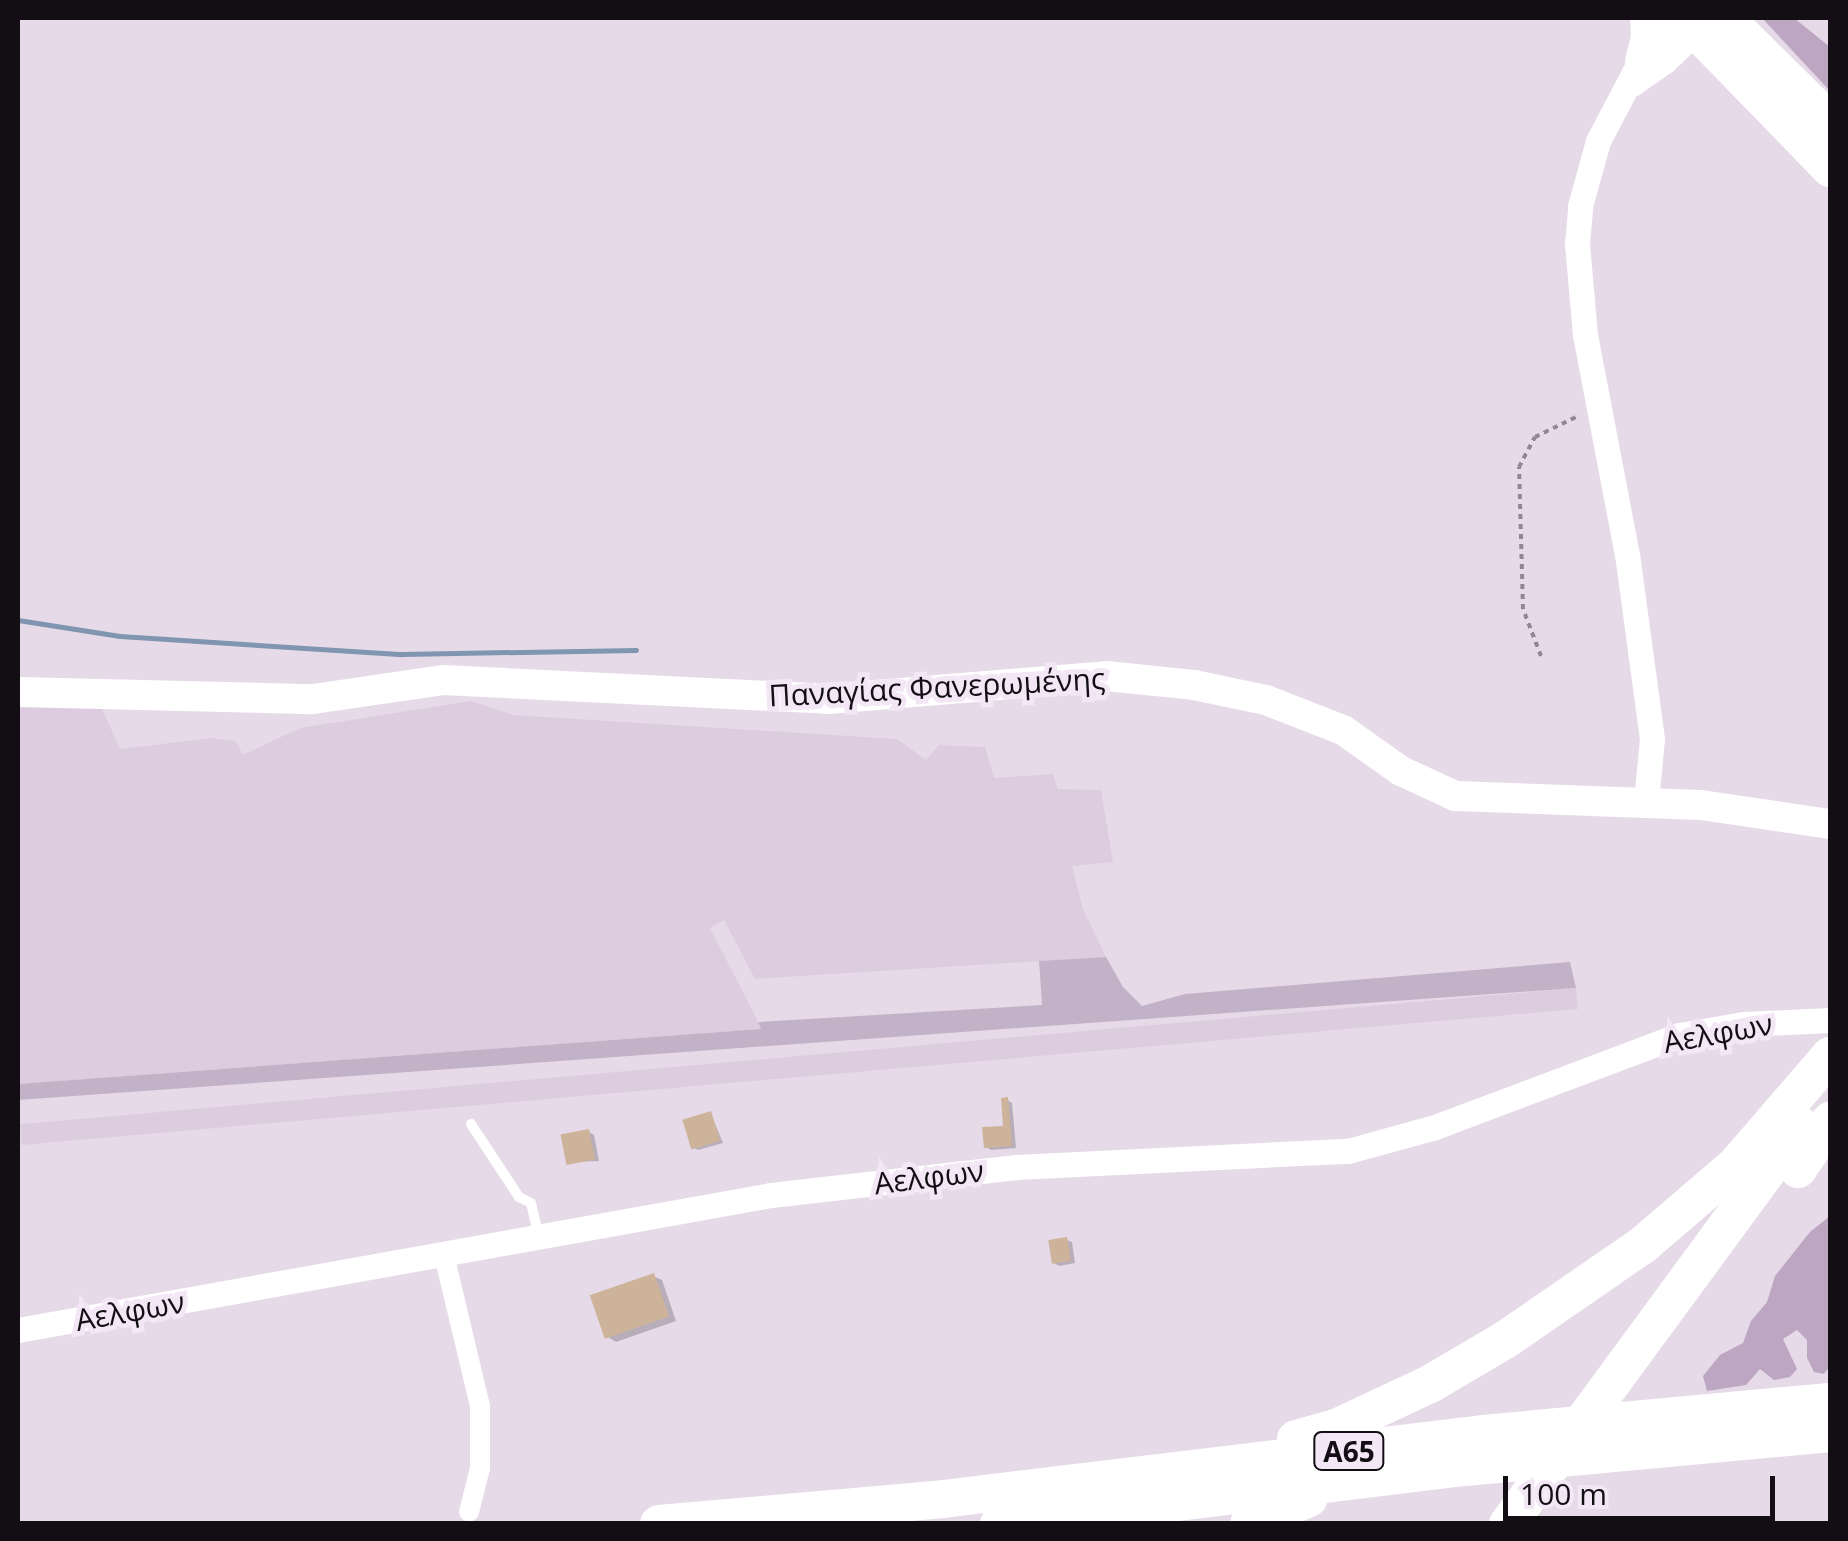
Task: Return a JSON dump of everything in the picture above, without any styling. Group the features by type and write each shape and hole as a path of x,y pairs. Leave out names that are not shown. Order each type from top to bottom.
{"highway":[{"path":"1698,20 1830,122"},
{"path":"1698,20 1830,168"},
{"path":"1214,1468 1260,1446 1336,1428 1388,1406 1505,1340 1695,1203 1738,1164 1830,1056"},
{"path":"1508,1524 1830,1082"},
{"path":"1534,1524 1830,1121"},
{"name":"Α65","path":"659,1524 943,1500 1214,1468 1474,1451 1636,1434 1830,1402"},
{"name":"Α65","path":"1636,1434 1830,1433"},
{"name":"Α65","path":"998,1524 1348,1481 1474,1451"},
{"path":"1250,1524 1348,1481"}],"main road":[{"path":"1634,74 1646,37 1645,18"},
{"name":"Παναγίας Φανερωμένης","path":"18,692 313,699 443,680 828,699 1106,676 1194,685 1266,700 1343,730 1402,771 1455,796 1646,801 1830,824"}],"street":[{"path":"1646,801 1652,739 1602,407 1580,301 1578,225 1598,141 1634,74 1666,61 1698,20"},
{"name":"Αελφων","path":"18,1330 772,1196 1016,1166 1348,1151 1435,1127 1680,1035 1744,1024 1830,1020"},
{"path":"444,1255 480,1406 480,1468 469,1512"}],"lane":[{"path":"471,1124 519,1196 531,1203 539,1238"}],"path":[{"path":"1541,656 1523,609 1519,467 1535,437 1602,407"}],"shaded area":[{"path":"1762,18 1794,18 1830,47 1830,91"},
{"path":"471,701 514,715 897,739 926,760 939,745 985,747 994,778 1053,774 1058,789 1101,790 1113,862 1072,866 1083,909 1106,957 755,979 724,920 710,928 762,1029 18,1084 18,704 101,706 120,749 211,738 236,741 243,755 300,728"},
{"path":"1106,957 1123,987 1142,1006 1185,994 1570,962 1576,988 18,1100 18,1084 761,1029 758,1022 1042,1005 1039,961"},
{"path":"1576,988 1578,1009 22,1145 20,1124"},
{"path":"1830,1216 1830,1366 1824,1374 1814,1372 1807,1358 1807,1340 1797,1330 1783,1339 1797,1369 1790,1377 1774,1380 1760,1369 1746,1385 1707,1391 1703,1376 1720,1355 1743,1343 1751,1321 1767,1302 1775,1276 1810,1232"}],"building":[{"path":"1008,1097 1012,1146 984,1148 982,1127 1003,1126 1001,1098"},
{"path":"711,1111 720,1141 691,1149 682,1120"},
{"path":"589,1129 595,1159 566,1165 561,1135"},
{"path":"1067,1237 1071,1261 1052,1264 1048,1240"},
{"path":"654,1273 669,1316 605,1339 590,1295"}],"waterway":[{"path":"18,620 120,636 402,654 636,650"}]}
